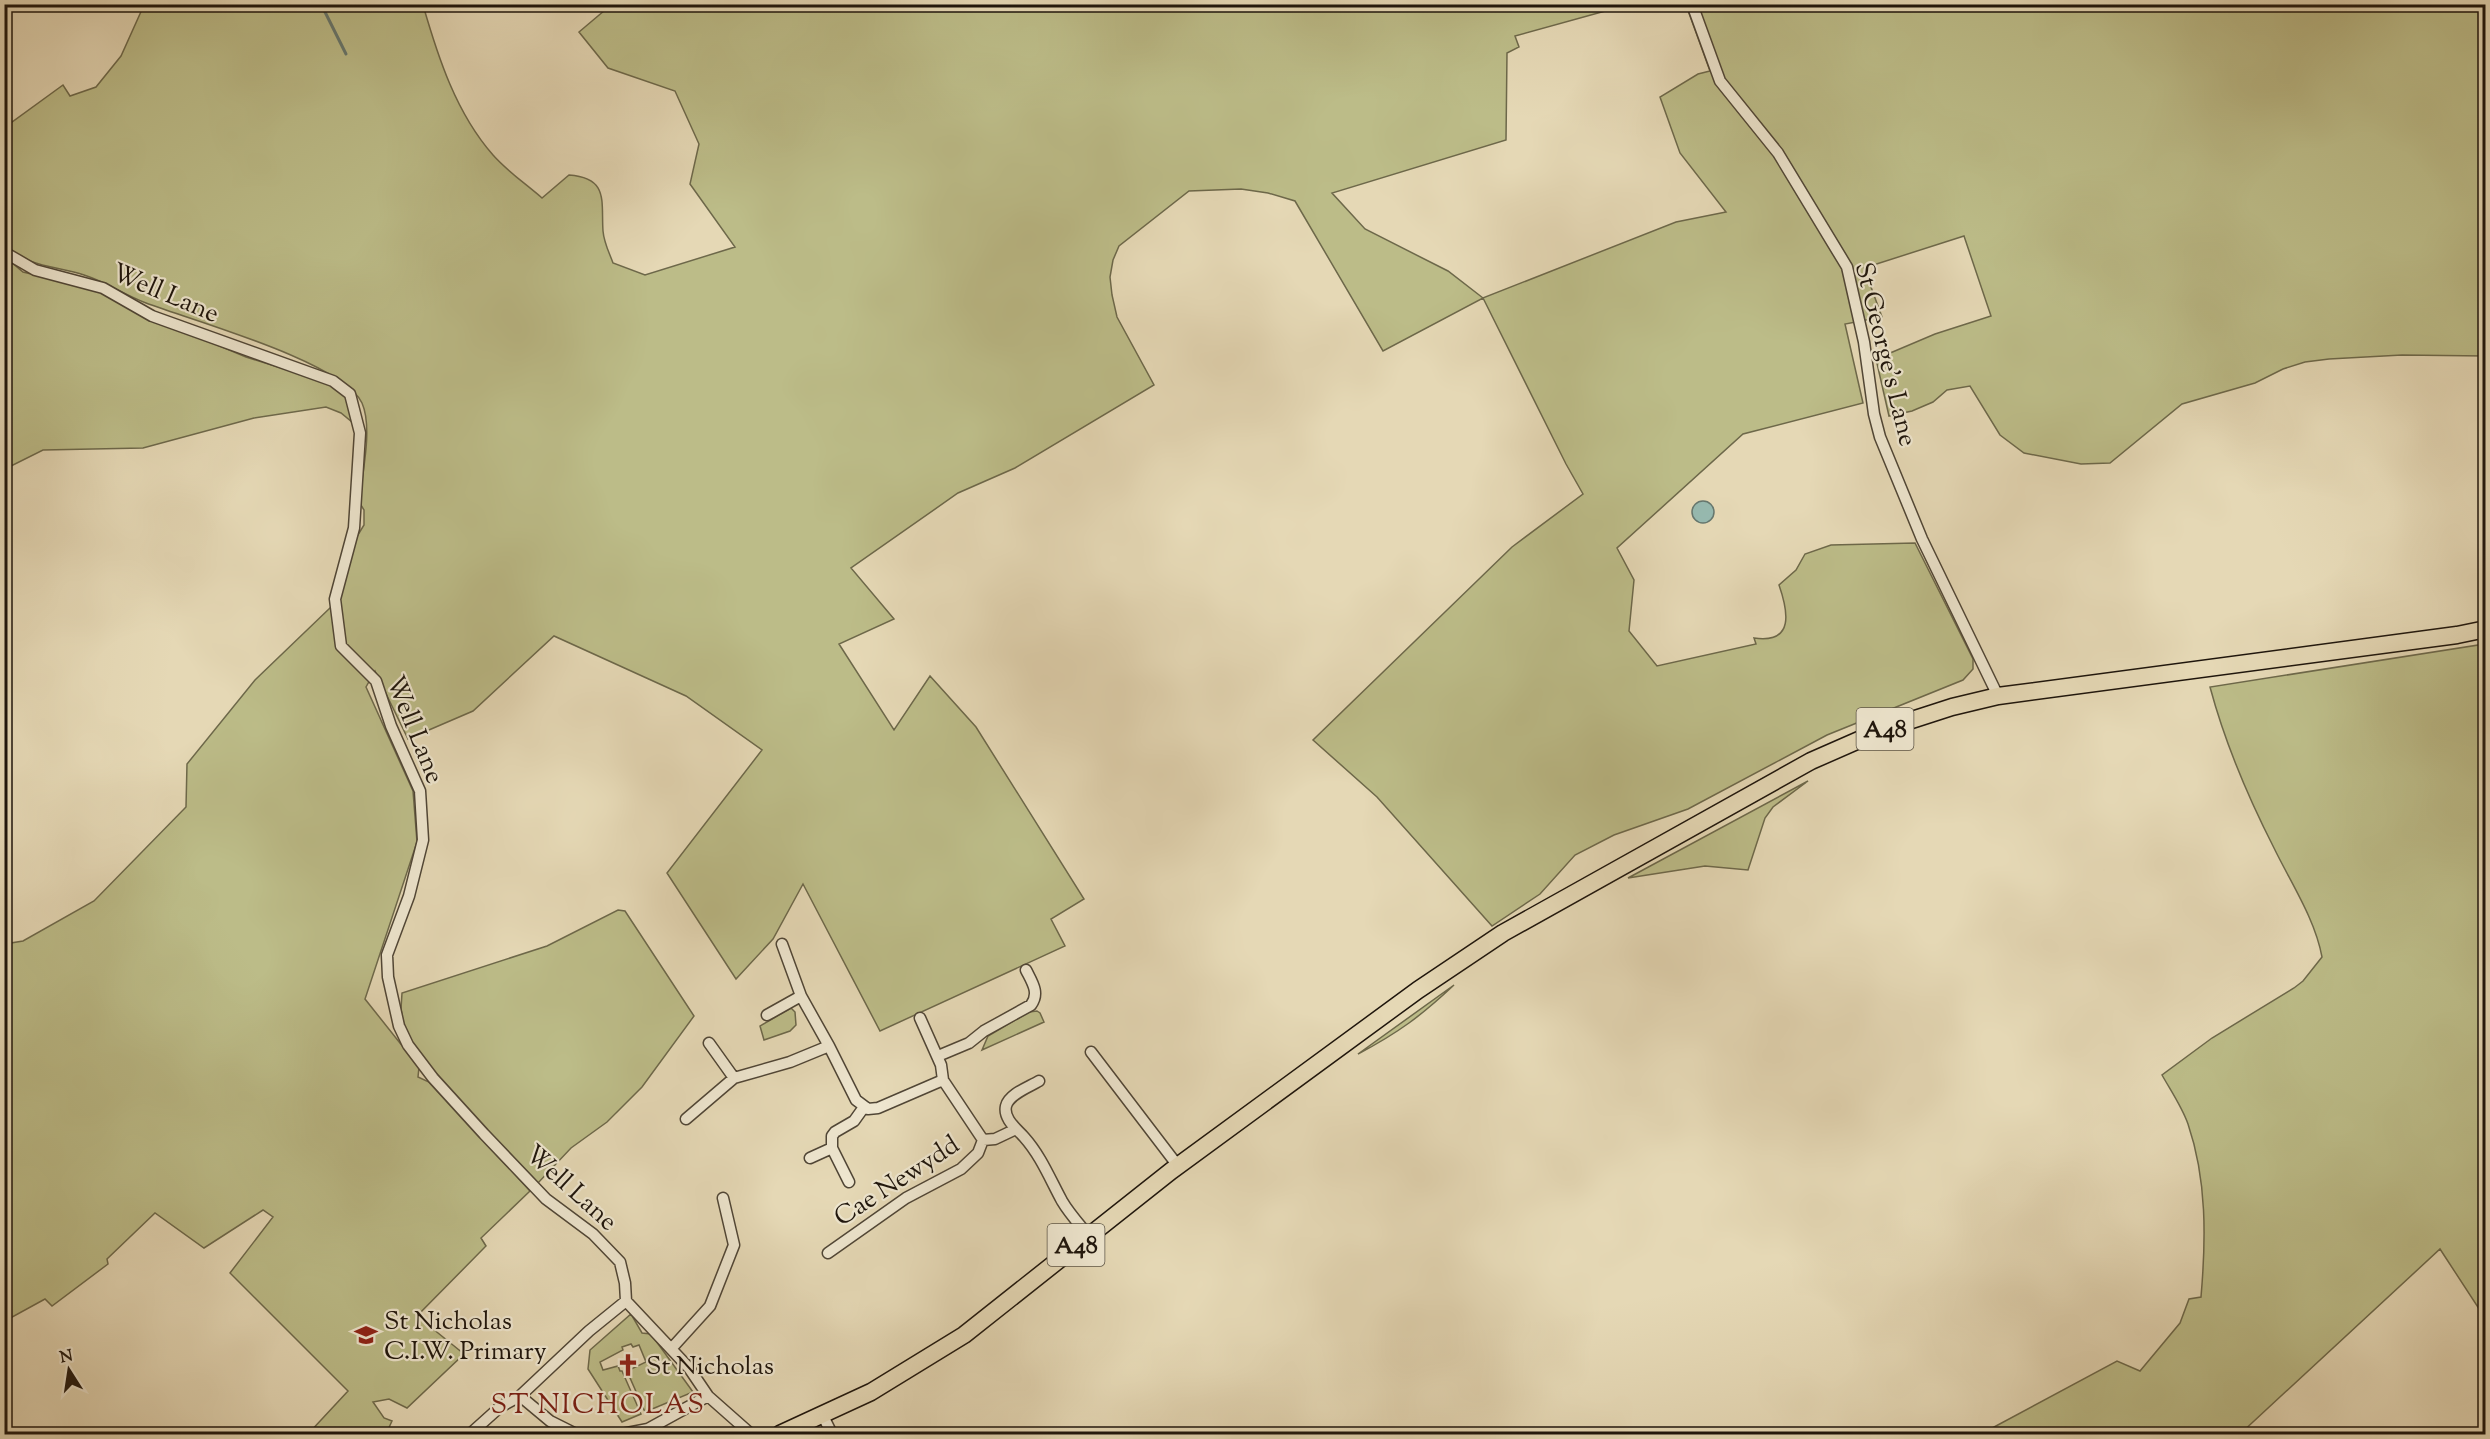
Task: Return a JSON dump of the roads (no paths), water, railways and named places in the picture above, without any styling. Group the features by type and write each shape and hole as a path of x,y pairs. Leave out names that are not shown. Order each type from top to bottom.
{"main road":[{"name":"A48","path":"780,1434 823,1416 905,1372 964,1335 1178,1166 1418,990 1540,911 1821,756 1895,725 1952,707 1998,696 2457,635 2486,629"}],"street":[{"name":"St George's Lane","path":"1692,4 1720,81 1778,153 1847,267 1864,342 1874,414 1880,437 1922,539 1998,696"},
{"name":"Well Lane","path":"4,252 35,270 103,288 152,316 333,381 350,394 360,433 356,464 354,528 335,599 341,646 376,681 391,726 420,791 423,840 409,896 387,955 388,977 399,1026 408,1045 433,1078 484,1134 546,1199 593,1234 620,1262 626,1301"},
{"path":"782,944 801,996 856,1100 864,1107 872,1110 878,1108 943,1080"},
{"path":"938,1056 969,1043 984,1031 1031,1005 1036,992 1026,970"},
{"path":"767,1015 801,996"},
{"name":"Cae Newydd","path":"920,1018 938,1056 943,1080 983,1140"},
{"path":"709,1043 735,1078"},
{"path":"686,1119 735,1078 790,1062 829,1046"},
{"path":"1091,1052 1178,1166"},
{"path":"1039,1081 1009,1102 1006,1110 1014,1130 1023,1136 1040,1160 1064,1204 1088,1235"},
{"path":"810,1158 831,1148 835,1132 851,1123 864,1107"},
{"name":"Cae Newydd","path":"983,1140 1014,1130"},
{"name":"Cae Newydd","path":"828,1252 906,1198 961,1169 975,1158 983,1140"},
{"name":"Cae Newydd","path":"831,1148 849,1182"},
{"path":"671,1349 710,1306 734,1245 723,1198"},
{"path":"470,1434 500,1407 520,1396 626,1301 689,1368 708,1396 751,1434"},
{"path":"520,1396 550,1421 576,1434"},
{"path":"622,1434 651,1432 708,1396"},
{"path":"823,1416 832,1434"}],"water":[{"path":"1703,501 1711,504 1714,512 1711,520 1703,523 1695,520 1692,512 1695,504"}],"waterway":[{"path":"321,4 346,54"}],"place":[{"name":"St Nicholas C.I.W. Primary","path":"366,1335"},
{"name":"St Nicholas","path":"628,1365"}],"district":[{"name":"ST NICHOLAS","path":"598,1403"}]}
